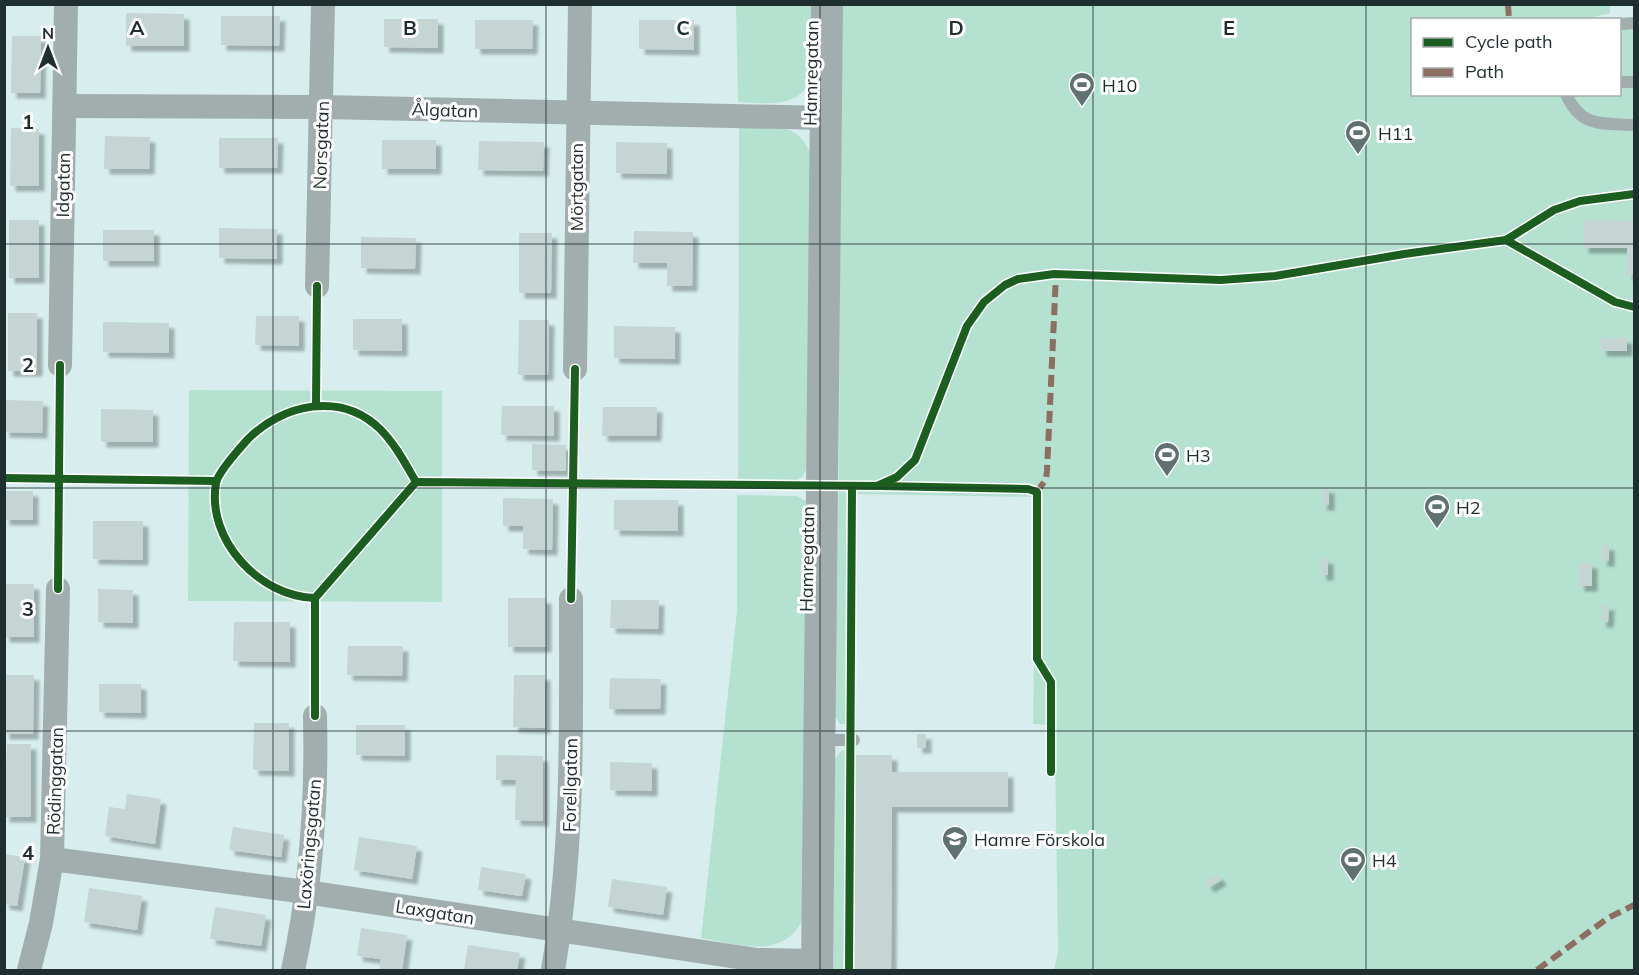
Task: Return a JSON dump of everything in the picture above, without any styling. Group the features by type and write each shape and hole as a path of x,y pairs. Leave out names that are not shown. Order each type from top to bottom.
{"street":[{"name":"Idgatan","path":"60,365 66,4"},
{"name":"Norsgatan","path":"317,286 323,4"},
{"name":"Mörtgatan","path":"575,369 580,4"},
{"name":"Hamregatan","path":"817,966 827,4"},
{"name":"Ålgatan","path":"65,106 322,107 825,118"},
{"name":"Rödinggatan","path":"29,970 41,924 52,858 58,589"},
{"name":"Forellgatan","path":"553,970 560,931 571,795 571,599"},
{"name":"Laxöringsgatan","path":"293,970 306,892 316,775 315,716"},
{"name":"Laxgatan","path":"52,858 306,892 757,960 817,966"}],"lane":[{"path":"1567,96 1578,116 1593,123 1635,126"},
{"path":"820,740 854,740"}],"green space":[{"path":"736,5 812,5 811,75 807,86 800,94 782,102 738,102"},
{"path":"841,5 1610,5 1610,13 1589,18 1411,18 1411,96 1621,96 1621,28 1634,28 1634,970 1054,970 1058,952 1054,682 1040,658 1041,497 851,494 849,724 840,724 833,713 839,479"},
{"path":"739,126 773,126 791,131 806,144 812,156 807,468 802,477 797,480 738,479"},
{"path":"189,390 442,391 442,602 188,601"},
{"path":"737,495 797,496 807,502 803,919 784,941 758,946 744,946 701,938 737,611"},
{"path":"1034,661 1037,661 1049,684 1049,725 1033,724"},
{"path":"848,749 847,970 830,970 834,760 841,751"}],"building":[{"path":"126,13 184,14 184,46 126,46"},
{"path":"221,16 280,16 279,46 221,45"},
{"path":"384,19 438,19 438,48 384,47"},
{"path":"475,20 533,20 532,49 475,49"},
{"path":"639,20 694,20 694,50 639,49"},
{"path":"12,36 41,36 40,93 11,93"},
{"path":"11,128 39,129 39,186 10,186"},
{"path":"105,136 150,137 149,169 104,169"},
{"path":"219,138 278,138 277,168 219,168"},
{"path":"382,140 436,140 436,169 382,169"},
{"path":"479,141 544,142 543,171 478,170"},
{"path":"616,142 667,143 667,174 616,173"},
{"path":"9,220 39,220 39,278 9,278"},
{"path":"1584,220 1634,221 1634,275 1627,275 1627,248 1583,248"},
{"path":"219,228 277,229 277,259 219,258"},
{"path":"103,230 154,230 154,261 103,261"},
{"path":"634,231 693,232 692,286 667,286 667,263 633,263"},
{"path":"519,233 552,233 551,293 519,293"},
{"path":"361,237 416,238 415,269 361,268"},
{"path":"8,313 37,313 37,371 8,371"},
{"path":"256,316 299,316 299,346 255,345"},
{"path":"353,319 402,319 402,351 353,350"},
{"path":"519,320 549,320 548,375 518,375"},
{"path":"103,322 169,323 169,353 103,352"},
{"path":"614,326 675,327 675,359 614,358"},
{"path":"1601,338 1627,338 1627,351 1601,351"},
{"path":"4,400 43,401 42,433 4,432"},
{"path":"502,406 554,406 554,436 501,435"},
{"path":"603,407 657,407 656,436 602,436"},
{"path":"101,409 153,410 153,442 101,442"},
{"path":"532,444 566,445 566,471 532,470"},
{"path":"1322,488 1329,488 1329,505 1322,505"},
{"path":"4,491 33,491 33,520 4,520"},
{"path":"503,498 553,499 552,550 523,549 523,526 503,526"},
{"path":"614,500 678,500 678,531 614,530"},
{"path":"93,521 143,521 143,560 93,559"},
{"path":"1602,545 1609,545 1609,561 1602,561"},
{"path":"1321,558 1328,559 1328,575 1321,575"},
{"path":"1579,563 1592,563 1592,586 1579,586"},
{"path":"4,584 34,584 34,637 4,637"},
{"path":"98,589 133,590 133,623 98,622"},
{"path":"508,598 546,598 546,647 508,647"},
{"path":"611,600 659,600 658,629 610,628"},
{"path":"1602,605 1609,605 1608,622 1601,622"},
{"path":"234,622 290,622 290,662 233,661"},
{"path":"348,646 403,646 402,676 347,675"},
{"path":"4,675 34,675 33,734 4,734"},
{"path":"514,675 545,675 545,728 513,727"},
{"path":"610,678 661,679 660,709 609,709"},
{"path":"99,684 141,684 141,713 99,712"},
{"path":"254,723 289,723 289,771 253,770"},
{"path":"356,725 405,725 405,756 356,755"},
{"path":"917,734 926,734 926,748 917,748"},
{"path":"7,744 31,744 31,817 4,817"},
{"path":"496,755 543,756 543,821 515,820 516,780 496,780"},
{"path":"854,755 892,755 892,772 1008,772 1008,807 892,807 891,970 854,970"},
{"path":"610,762 652,763 652,791 610,790"},
{"path":"127,794 161,799 155,844 105,836 109,807 125,809"},
{"path":"233,827 284,835 281,857 229,850"},
{"path":"359,837 417,846 412,879 354,870"},
{"path":"4,854 25,857 17,906 4,904"},
{"path":"481,867 526,874 522,896 478,890"},
{"path":"1217,874 1221,880 1209,887 1205,882"},
{"path":"612,879 667,887 663,915 608,907"},
{"path":"89,888 142,896 137,930 84,922"},
{"path":"215,907 266,915 261,946 210,939"},
{"path":"361,928 407,935 402,970 379,970 381,959 357,956"},
{"path":"468,945 520,953 517,970 464,970"}],"marked path":[{"path":"1508,4 1509,18"},
{"path":"1037,492 1046,479 1047,471 1056,274"},
{"path":"1537,970 1608,918 1634,905"}],"cycle path":[{"path":"315,716 315,598 416,482 877,486 897,477 915,460 967,326 984,302 1005,285 1018,279 1054,274 1221,280 1275,276 1404,254 1506,240 1554,210 1580,201 1634,194"},
{"path":"1506,240 1615,302 1634,307"},
{"path":"316,406 317,286"},
{"path":"58,589 60,365"},
{"path":"571,599 575,369"},
{"path":"315,598 295,595 275,588 241,562 228,544 215,504 216,483 240,448 262,427 278,417 295,410 330,406 365,417 380,429 395,447 416,482"},
{"path":"4,478 216,481"},
{"path":"880,486 1028,489 1037,492 1037,659 1051,682 1051,772"},
{"path":"849,970 852,487"}],"place":[{"name":"H10","path":"1082,108"},
{"name":"H11","path":"1358,156"},
{"name":"H3","path":"1167,478"},
{"name":"H2","path":"1437,530"},
{"name":"Hamre Förskola","path":"955,862"},
{"name":"H4","path":"1353,883"}]}
